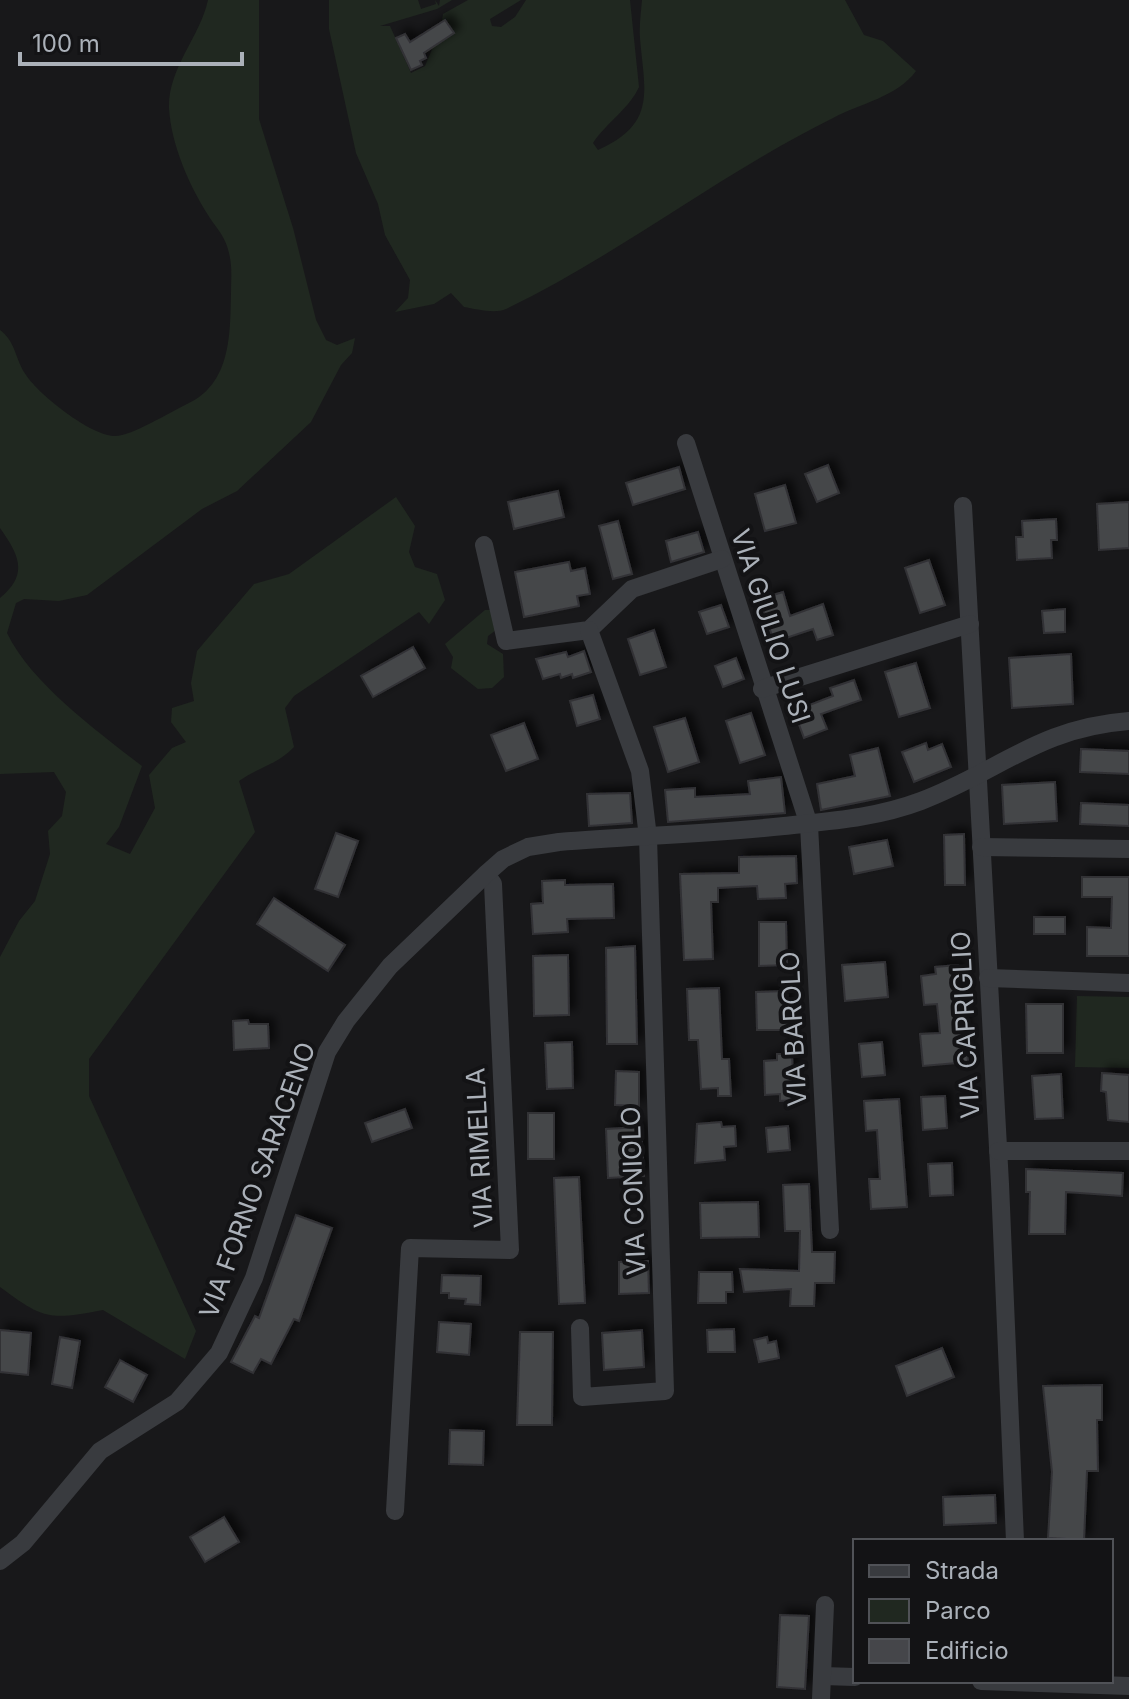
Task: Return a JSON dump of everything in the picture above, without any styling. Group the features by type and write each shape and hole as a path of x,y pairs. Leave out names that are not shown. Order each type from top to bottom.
{"street":[{"name":"VIA GIULIO LUSI","path":"686,443 762,689 809,825"},
{"name":"VIA CAPRIGLIO","path":"963,506 998,1151 1015,1539"},
{"path":"484,545 506,641 589,630 632,589 722,559"},
{"path":"762,689 970,624"},
{"path":"589,630 640,771 648,837"},
{"name":"VIA FORNO SARACENO","path":"0,1561 23,1543 100,1451 177,1402 211,1366 254,1278 327,1052 346,1021 390,966 503,859 539,844 809,825 862,817 921,801 1067,730 1129,721"},
{"name":"VIA BAROLO","path":"809,825 830,1230"},
{"name":"VIA CONIOLO","path":"580,1328 582,1397 665,1391 648,837"},
{"path":"981,847 1129,849"},
{"name":"VIA RIMELLA","path":"395,1511 410,1248 510,1250 493,884 486,874"},
{"path":"988,978 1129,983"},
{"path":"998,1151 1129,1151"},
{"path":"821,1699 825,1605"},
{"path":"823,1676 853,1677"},
{"path":"994,1683 1021,1687 1129,1686"}],"green space":[{"path":"208,0 259,0 259,119 293,228 316,320 326,340 337,345 355,338 352,353 341,365 311,422 237,491 202,509 87,595 59,601 24,599 16,603 7,633 18,652 49,688 142,766 119,827 106,844 130,854 155,808 149,775 172,748 186,742 171,722 172,708 194,701 191,683 197,651 254,584 289,574 396,497 415,526 409,552 415,567 437,574 445,600 429,624 419,612 294,696 285,708 294,747 281,758 239,781 255,832 89,1059 89,1096 196,1331 185,1359 103,1310 48,1315 27,1306 0,1287 0,957 19,921 35,901 50,854 48,831 62,816 66,792 54,772 0,774 0,598 15,581 18,564 0,528 0,330 9,340 26,375 42,393 66,413 105,434 122,435 141,428 187,404 212,384 220,371 228,342 230,259 225,242 182,164 173,136 169,108 174,79"},
{"path":"329,0 418,0 421,9 436,4 435,0 439,6 440,0 452,0 437,9 380,26 390,26 411,73 425,66 433,47 455,33 446,19 442,21 443,14 468,0 521,0 490,19 492,26 501,27 515,17 526,0 630,0 639,87 593,143 598,150 617,140 639,117 644,89 640,33 642,0 845,0 864,35 883,41 916,71 889,93 791,140 589,264 506,309 491,311 464,307 451,293 434,304 395,312 408,298 410,280 385,235 378,204 356,153 329,29"},
{"path":"485,610 497,610 500,627 488,636 487,644 503,654 504,677 492,688 478,689 451,668 453,657 445,644"},
{"path":"1077,996 1129,997 1129,1068 1075,1067"}],"building":[{"path":"445,20 454,33 424,53 426,58 420,61 422,65 411,70 396,38 405,34 410,42"},
{"path":"828,465 839,493 817,502 805,474"},
{"path":"679,467 685,489 633,505 626,483"},
{"path":"785,485 796,523 765,531 755,494"},
{"path":"558,491 564,517 514,529 508,502"},
{"path":"1129,502 1129,548 1099,550 1097,504"},
{"path":"1056,519 1057,540 1051,540 1052,558 1017,560 1016,537 1023,537 1022,521"},
{"path":"618,521 632,574 613,579 599,526"},
{"path":"698,532 704,552 671,562 666,541"},
{"path":"929,560 945,605 920,613 905,568"},
{"path":"569,562 571,571 585,568 590,594 577,596 579,606 524,617 515,572"},
{"path":"783,592 790,616 823,604 833,635 817,640 813,629 774,642 760,599"},
{"path":"721,605 729,627 707,634 699,612"},
{"path":"1065,609 1065,632 1044,633 1042,611"},
{"path":"654,630 666,667 640,675 628,639"},
{"path":"413,647 425,668 373,697 361,676"},
{"path":"584,651 591,672 573,678 572,674 561,678 560,674 543,679 536,659 566,652 568,657"},
{"path":"1071,654 1073,704 1012,708 1009,658"},
{"path":"736,658 744,679 723,687 715,666"},
{"path":"916,663 930,708 899,717 885,672"},
{"path":"854,680 861,700 821,714 827,729 804,738 794,711 833,696 830,688"},
{"path":"593,695 600,719 577,726 570,701"},
{"path":"751,713 765,755 740,763 726,721"},
{"path":"685,718 699,762 668,772 654,727"},
{"path":"524,723 538,759 506,771 491,735"},
{"path":"926,743 928,750 942,744 951,767 914,782 902,752"},
{"path":"878,748 890,796 821,810 817,784 855,776 850,755"},
{"path":"1081,749 1129,751 1129,774 1080,772"},
{"path":"781,777 785,813 668,822 665,790 695,788 695,797 750,794 748,781"},
{"path":"1055,782 1057,821 1004,824 1002,785"},
{"path":"630,793 632,823 589,826 587,794"},
{"path":"1081,803 1129,805 1129,826 1080,824"},
{"path":"336,833 358,841 338,897 315,889"},
{"path":"964,834 965,885 945,885 944,835"},
{"path":"887,840 893,866 854,874 849,847"},
{"path":"796,856 797,883 785,884 786,898 758,899 757,886 718,888 718,902 711,902 713,959 684,960 680,874 739,873 739,857"},
{"path":"1082,877 1129,877 1129,956 1087,956 1087,927 1111,928 1112,897 1082,897"},
{"path":"565,880 565,885 613,884 614,918 567,919 568,932 533,934 531,904 543,903 542,881"},
{"path":"274,898 345,945 328,971 257,924"},
{"path":"1034,917 1065,917 1065,934 1034,934"},
{"path":"759,922 786,922 787,965 759,966"},
{"path":"635,946 637,1044 607,1044 606,948"},
{"path":"568,955 569,1015 534,1016 533,956"},
{"path":"885,962 888,997 845,1001 842,965"},
{"path":"958,965 968,1062 923,1066 920,1034 940,1033 937,1004 924,1005 921,976 936,974 935,967"},
{"path":"719,988 722,1059 729,1059 731,1096 718,1096 718,1088 701,1089 698,1040 689,1040 687,989"},
{"path":"787,991 788,1030 757,1030 756,992"},
{"path":"1026,1004 1063,1004 1063,1053 1027,1053"},
{"path":"248,1020 249,1024 268,1024 269,1048 234,1050 233,1021"},
{"path":"572,1042 573,1088 547,1089 545,1043"},
{"path":"882,1042 885,1075 862,1077 859,1044"},
{"path":"777,1054 792,1054 794,1100 780,1101 780,1094 765,1095 764,1061 777,1060"},
{"path":"616,1071 639,1072 639,1106 615,1105"},
{"path":"1102,1073 1129,1075 1129,1122 1108,1120 1106,1092 1101,1091"},
{"path":"1061,1074 1063,1118 1035,1119 1032,1076"},
{"path":"945,1096 947,1128 923,1130 921,1097"},
{"path":"899,1099 907,1207 871,1209 869,1179 880,1179 877,1130 866,1131 864,1101"},
{"path":"405,1109 412,1128 372,1142 365,1123"},
{"path":"528,1113 554,1113 554,1159 528,1159"},
{"path":"721,1122 722,1127 735,1126 736,1146 724,1147 725,1160 695,1163 697,1124"},
{"path":"788,1126 790,1150 768,1152 766,1128"},
{"path":"641,1127 644,1176 608,1178 606,1129"},
{"path":"952,1163 953,1195 930,1196 928,1164"},
{"path":"1026,1169 1123,1173 1122,1196 1066,1192 1065,1234 1029,1234 1030,1192 1026,1192"},
{"path":"579,1177 585,1303 559,1304 554,1178"},
{"path":"809,1184 812,1252 835,1252 834,1283 815,1283 814,1306 790,1306 791,1289 744,1292 740,1269 799,1271 800,1231 785,1231 783,1185"},
{"path":"758,1202 759,1237 701,1238 700,1203"},
{"path":"296,1215 332,1228 299,1321 294,1319 271,1364 261,1359 253,1373 231,1362 255,1316 259,1318"},
{"path":"648,1261 649,1293 619,1294 619,1262"},
{"path":"699,1272 732,1272 733,1292 726,1292 726,1303 698,1303"},
{"path":"442,1275 481,1276 480,1305 465,1304 466,1299 449,1298 449,1293 441,1293"},
{"path":"439,1322 471,1324 469,1355 437,1352"},
{"path":"734,1329 735,1352 708,1352 707,1330"},
{"path":"0,1330 31,1333 28,1375 0,1372"},
{"path":"642,1330 644,1367 604,1370 602,1333"},
{"path":"520,1332 553,1332 552,1425 517,1425"},
{"path":"60,1337 80,1341 72,1388 52,1384"},
{"path":"767,1337 768,1343 776,1341 779,1358 759,1362 754,1340"},
{"path":"942,1348 954,1377 907,1396 896,1366"},
{"path":"120,1360 147,1375 133,1402 105,1387"},
{"path":"1102,1385 1102,1420 1097,1420 1098,1471 1087,1471 1084,1539 1048,1538 1052,1472 1043,1386"},
{"path":"450,1430 484,1431 483,1465 449,1464"},
{"path":"995,1495 996,1523 944,1525 943,1497"},
{"path":"224,1517 239,1542 205,1562 190,1537"},
{"path":"780,1615 809,1616 805,1689 777,1687"}]}
